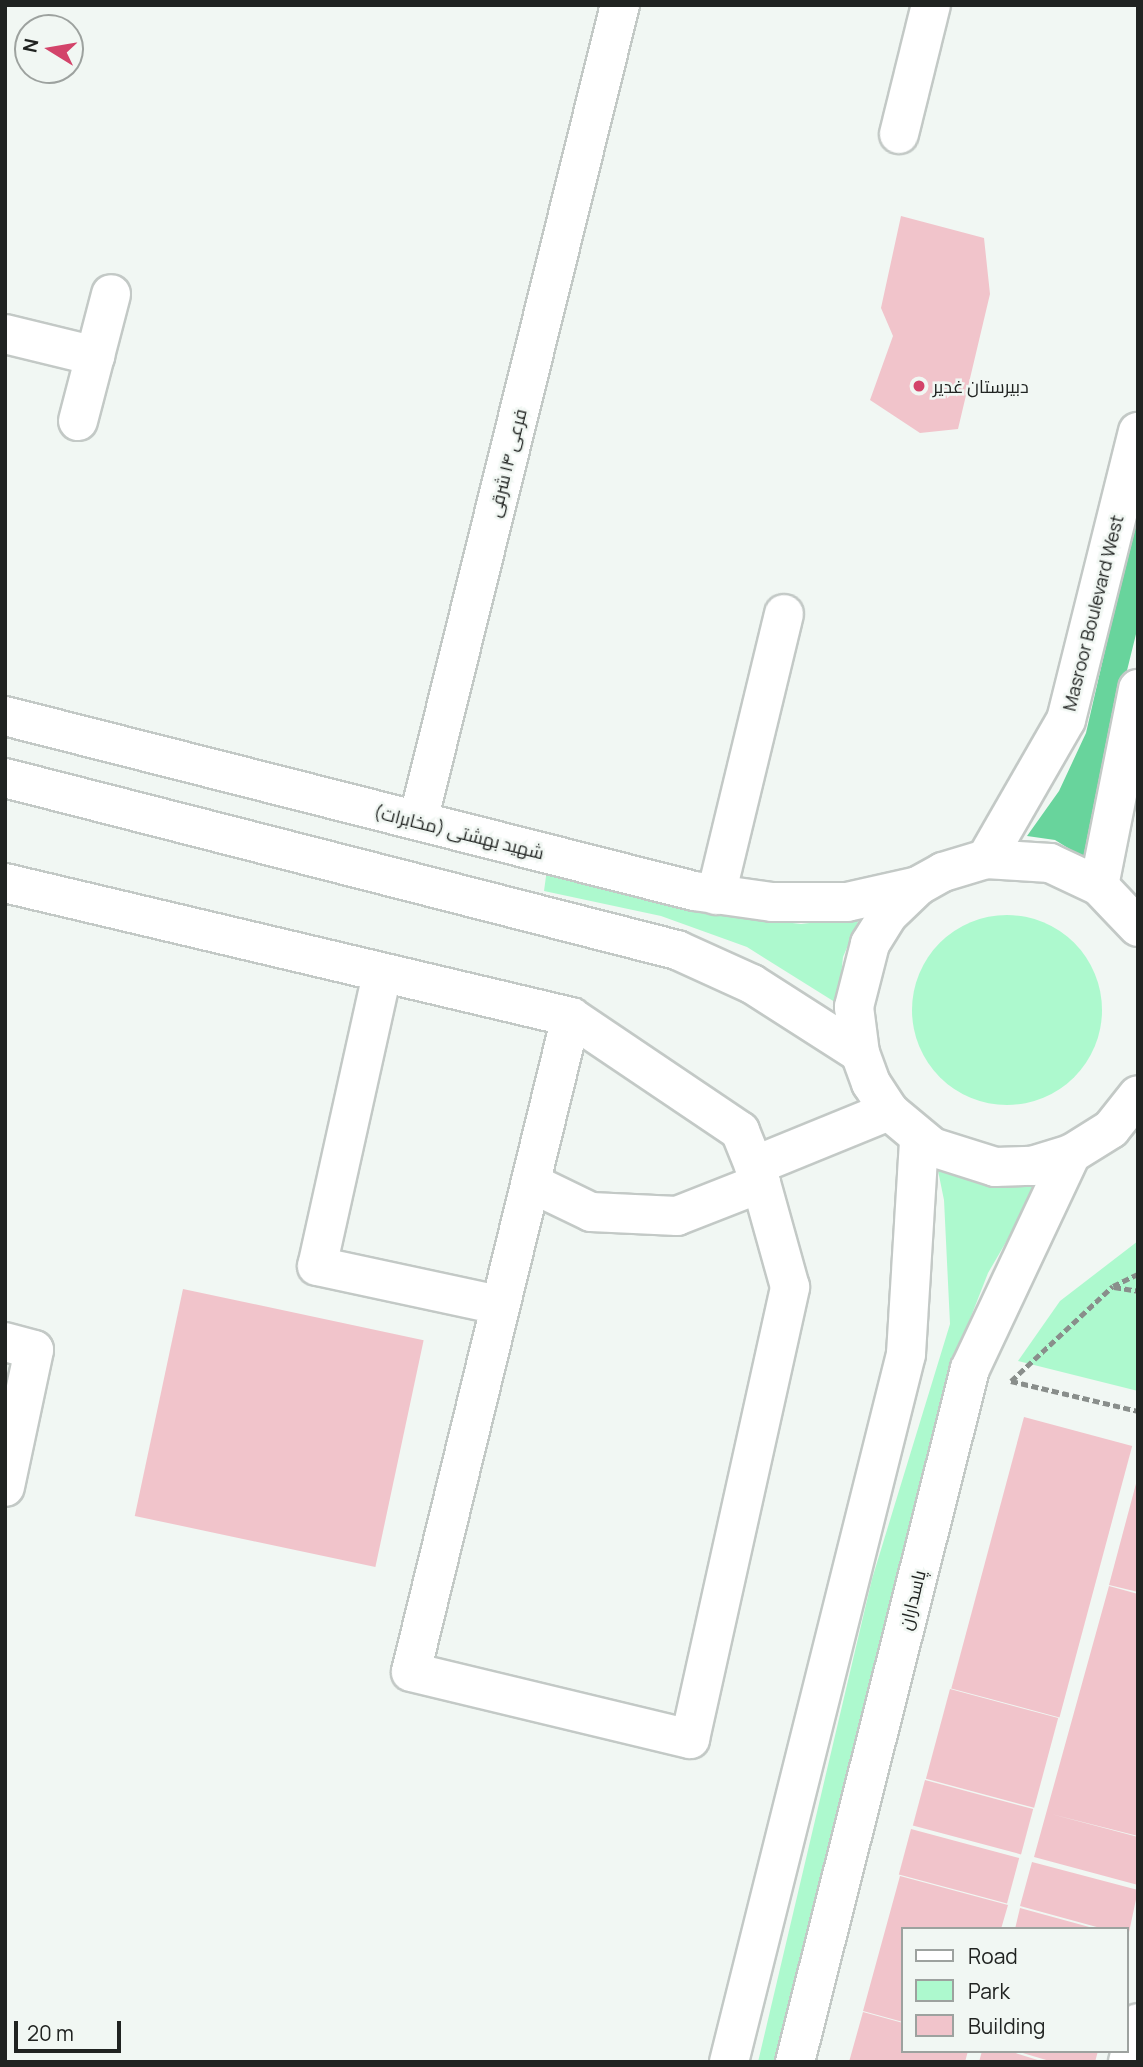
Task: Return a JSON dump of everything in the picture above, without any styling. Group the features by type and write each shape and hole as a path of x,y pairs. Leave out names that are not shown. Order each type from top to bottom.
{"main road":[{"name":"فرعی ۱۴ شرقی","path":"418,821 620,5"},
{"path":"899,134 931,5"},
{"path":"78,421 111,294"},
{"path":"5,334 95,356"},
{"name":"Masroor Boulevard West","path":"986,859 1066,720 1138,432"},
{"path":"716,895 784,614"},
{"path":"1099,886 1138,688"},
{"name":"شهید بهشتی (مخابرات)","path":"5,716 716,895 772,902 846,902 918,886"},
{"path":"5,778 677,950 752,984 860,1053"},
{"path":"1138,927 1099,886 1050,863 986,859 943,872 918,886 888,915 870,944 854,1007 860,1053 871,1083 889,1111 919,1139 995,1167 1031,1166 1070,1154 1124,1129 1138,1095"},
{"path":"5,883 572,1017 740,1131 757,1174 790,1287 690,1739 411,1672 499,1305 572,1017"},
{"path":"382,974 317,1266 499,1305"},
{"path":"531,1183 591,1212 677,1216 757,1174 889,1111"},
{"path":"729,2062 906,1354 919,1139"},
{"name":"پاسداران","path":"795,2062 970,1369 1009,1276 1070,1154"},
{"path":"5,1342 34,1350 5,1487"}],"path":[{"path":"1138,1274 1113,1286 1011,1381 1138,1411"},
{"path":"1113,1286 1138,1291"}],"green space":[{"path":"1138,507 1138,626 1096,796 1089,861 1055,840 1027,836 1059,791 1086,733"},
{"path":"547,869 732,916 801,924 860,917 843,957 838,1004 747,947 661,916 544,891"},
{"path":"1007,915 1026,916 1044,922 1075,942 1095,973 1101,991 1101,1029 1095,1047 1075,1078 1044,1098 1026,1104 1007,1105 988,1104 970,1098 939,1078 919,1047 913,1029 912,1010 913,991 919,973 939,942 970,922 988,916"},
{"path":"936,1161 978,1180 1008,1187 1038,1187 988,1273 963,1337 785,2062 758,2062 872,1579 950,1324 944,1200"},
{"path":"1138,1241 1138,1391 1018,1361 1060,1301"}],"building":[{"name":"دبیرستان غدیر","path":"901,216 984,238 990,294 958,429 920,433 870,400 893,336 881,308"},
{"path":"183,1289 424,1340 375,1567 135,1516"},
{"path":"1024,1417 1132,1446 1059,1717 951,1688"},
{"path":"1138,1480 1138,1592 1109,1585"},
{"path":"1109,1586 1138,1594 1138,1836 1051,1814 1138,1837 1138,1885 1034,1857"},
{"path":"950,1689 1058,1718 1034,1808 926,1779"},
{"path":"925,1780 1033,1809 1021,1854 913,1825"},
{"path":"911,1829 1019,1858 1007,1903 899,1874"},
{"path":"1032,1862 1138,1890 1129,1932 1129,1927 1097,1927 1020,1906"},
{"path":"900,1876 1008,1905 1002,1927 902,1927 902,2022 863,2011"},
{"path":"1020,1908 1089,1927 1015,1927"},
{"path":"863,2012 902,2023 902,2053 967,2053 965,2062 849,2062"},
{"path":"981,2053 1015,2053 1044,2062 979,2062"},
{"path":"1023,2053 1097,2053 1095,2062 1053,2062"}],"place":[{"name":"دبیرستان غدیر","path":"919,386"}]}
